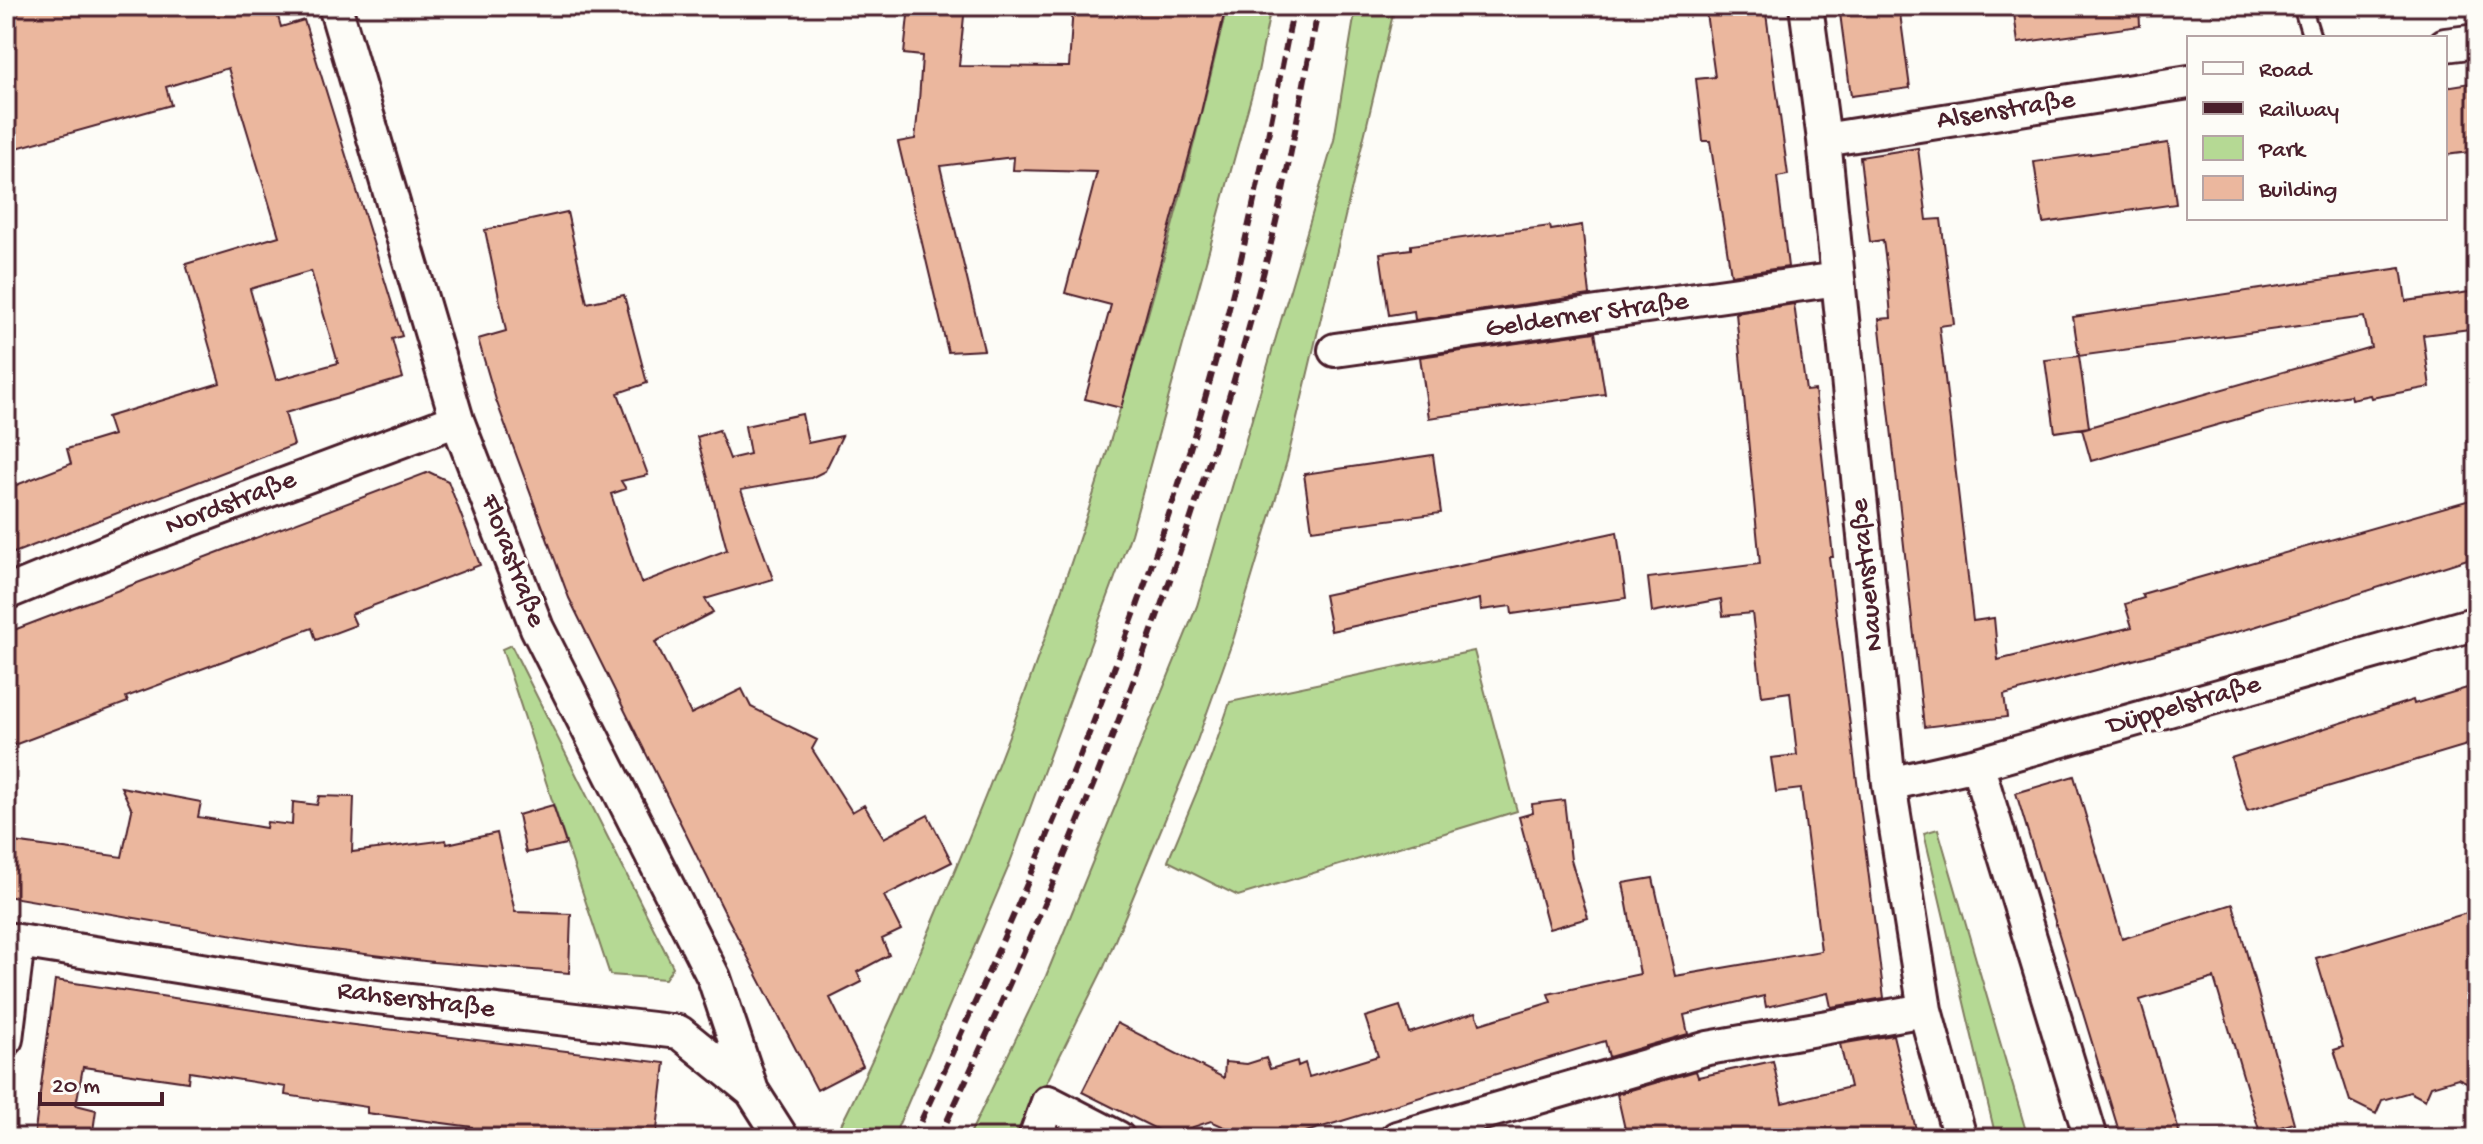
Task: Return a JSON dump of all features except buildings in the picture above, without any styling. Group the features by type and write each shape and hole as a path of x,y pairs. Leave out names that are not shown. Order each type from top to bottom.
{"street":[{"name":"Florastraße","path":"335,6 457,420 537,628 714,978 752,1091"},
{"name":"Nauenstraße","path":"1806,6 1824,140 1889,784 1925,1010 1960,1138"},
{"path":"2447,45 2477,41"},
{"name":"Alsenstraße","path":"1824,140 2187,82"},
{"name":"Gelderner Straße","path":"1335,350 1838,279"},
{"name":"Nordstraße","path":"6,593 197,516 457,420"},
{"name":"Düppelstraße","path":"1889,784 1977,764 2477,623"},
{"path":"1977,764 2091,1138"},
{"path":"6,1039 12,940"},
{"name":"Rahserstraße","path":"12,940 359,995 679,1032 752,1091 782,1138"},
{"path":"1397,1138 1708,1048 1925,1010"},
{"path":"1035,1138 1048,1102 1118,1138"}],"lane":[{"path":"2302,6 2311,36"}],"green space":[{"path":"1227,6 1271,6 1258,72 1131,534 1008,868 893,1138 833,1138 893,1015 985,798 1067,576 1104,463 1170,236"},
{"path":"1356,6 1395,6 1287,461 1234,637 1193,752 1104,967 1019,1138 968,1138 1046,976 1197,606 1334,140"},
{"path":"511,645 673,967 665,979 610,975 502,649"},
{"path":"1474,651 1517,811 1238,896 1168,861 1211,758 1230,702"},
{"path":"1938,829 2028,1138 1996,1138 1924,833"}],"railway":[{"path":"913,1138 1024,892 1092,725 1155,557 1217,356 1258,182 1294,6"},
{"path":"939,1138 1037,921 1083,810 1127,699 1206,473 1271,243 1319,6"}]}
